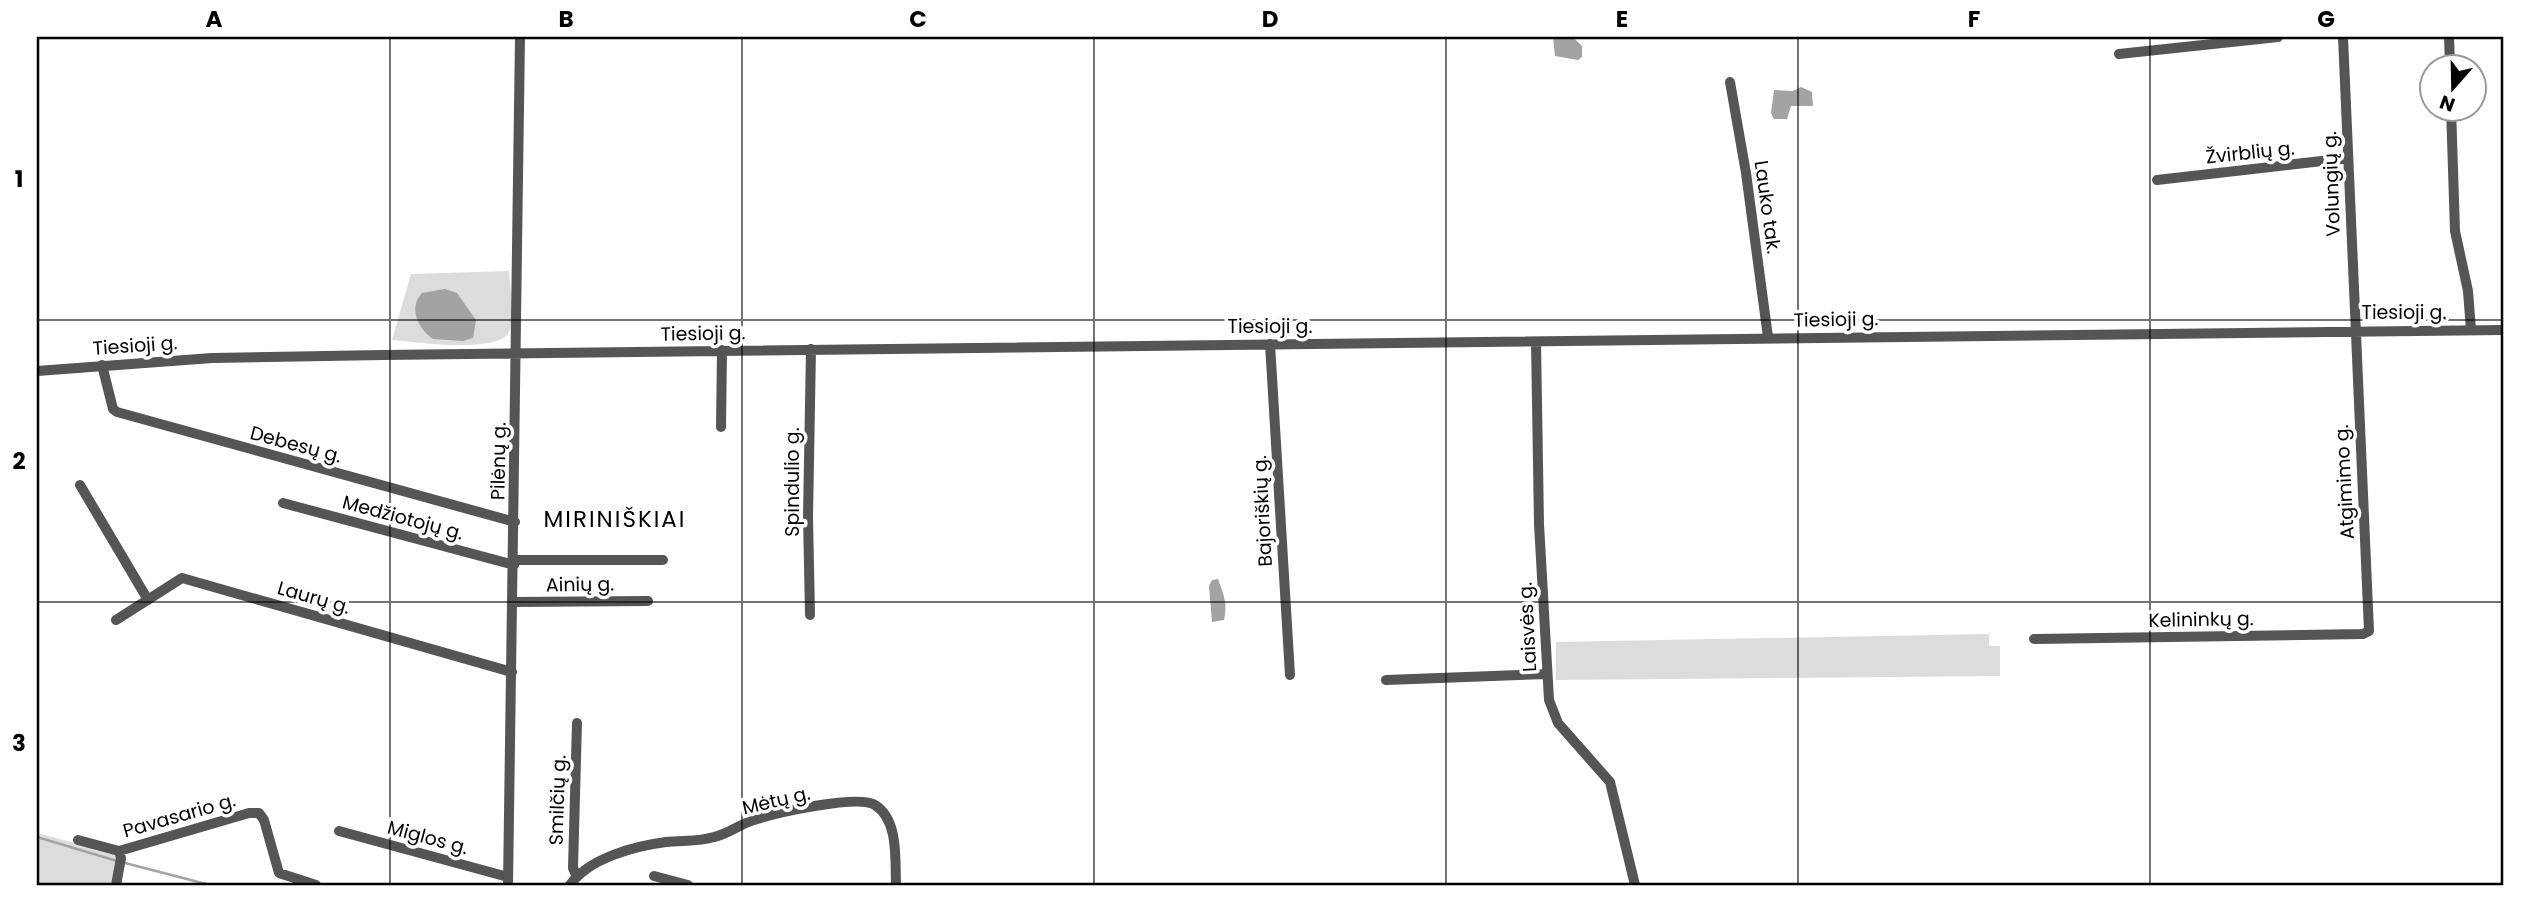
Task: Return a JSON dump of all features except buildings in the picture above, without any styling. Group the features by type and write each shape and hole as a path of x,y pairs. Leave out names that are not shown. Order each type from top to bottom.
{"street":[{"name":"Pilėnų g.","path":"508,881 520,37"},
{"path":"2119,54 2278,37"},
{"name":"Volungių g.","path":"2343,37 2354,330"},
{"name":"Lauko tak.","path":"1730,82 1744,160 1768,337"},
{"path":"2451,122 2455,231 2468,291 2471,330"},
{"name":"Žvirblių g.","path":"2157,180 2348,158"},
{"name":"Atgimimo g.","path":"2354,330 2368,631"},
{"name":"Tiesioji g.","path":"37,371 212,358 516,352 2503,330"},
{"name":"Laisvės g.","path":"1536,342 1539,524 1549,700 1558,723 1610,782 1635,885"},
{"name":"Bajoriškių g.","path":"1270,344 1290,675"},
{"name":"Spindulio g.","path":"810,615 808,517 811,349"},
{"path":"721,427 722,350"},
{"name":"Debesų g.","path":"102,365 113,409 117,412 515,522"},
{"path":"80,485 148,600"},
{"name":"Medžiotojų g.","path":"283,503 514,563 663,560"},
{"name":"Laurų g.","path":"116,620 182,578 512,671"},
{"name":"Ainių g.","path":"513,602 648,601"},
{"name":"Kelininkų g.","path":"2034,639 2362,634 2368,631"},
{"path":"1386,680 1547,674"},
{"name":"Smilčių g.","path":"574,881 577,723"},
{"name":"Mėtų g.","path":"574,881 601,861 633,848 709,839 753,820 855,801 877,806 889,821 894,843 896,885"},
{"name":"Pavasario g.","path":"78,840 119,851 250,813 258,813 264,820 279,873 316,885"},
{"name":"Miglos g.","path":"339,831 508,881"},
{"path":"116,885 121,858 119,851"},
{"path":"654,876 688,885"}],"shaded area":[{"path":"1553,37 1573,37 1582,46 1582,57 1578,60 1555,56"},
{"path":"1801,87 1812,92 1813,106 1791,106 1787,119 1774,119 1771,113 1774,90 1793,91"},
{"path":"509,271 512,318 509,332 502,339 473,345 392,340 411,274"},
{"path":"445,289 457,293 476,320 473,338 463,341 433,339 419,324 415,312 422,293"},
{"path":"1218,579 1224,598 1225,614 1224,620 1212,622 1209,586 1212,580"},
{"path":"1989,634 1989,646 2000,646 2000,676 1556,680 1556,642"},
{"path":"37,833 117,854 111,885 37,885"}],"waterway":[{"path":"37,837 117,861"},
{"path":"125,863 210,885"}],"district":[{"name":"MIRINIŠKIAI","path":"615,519"}]}
